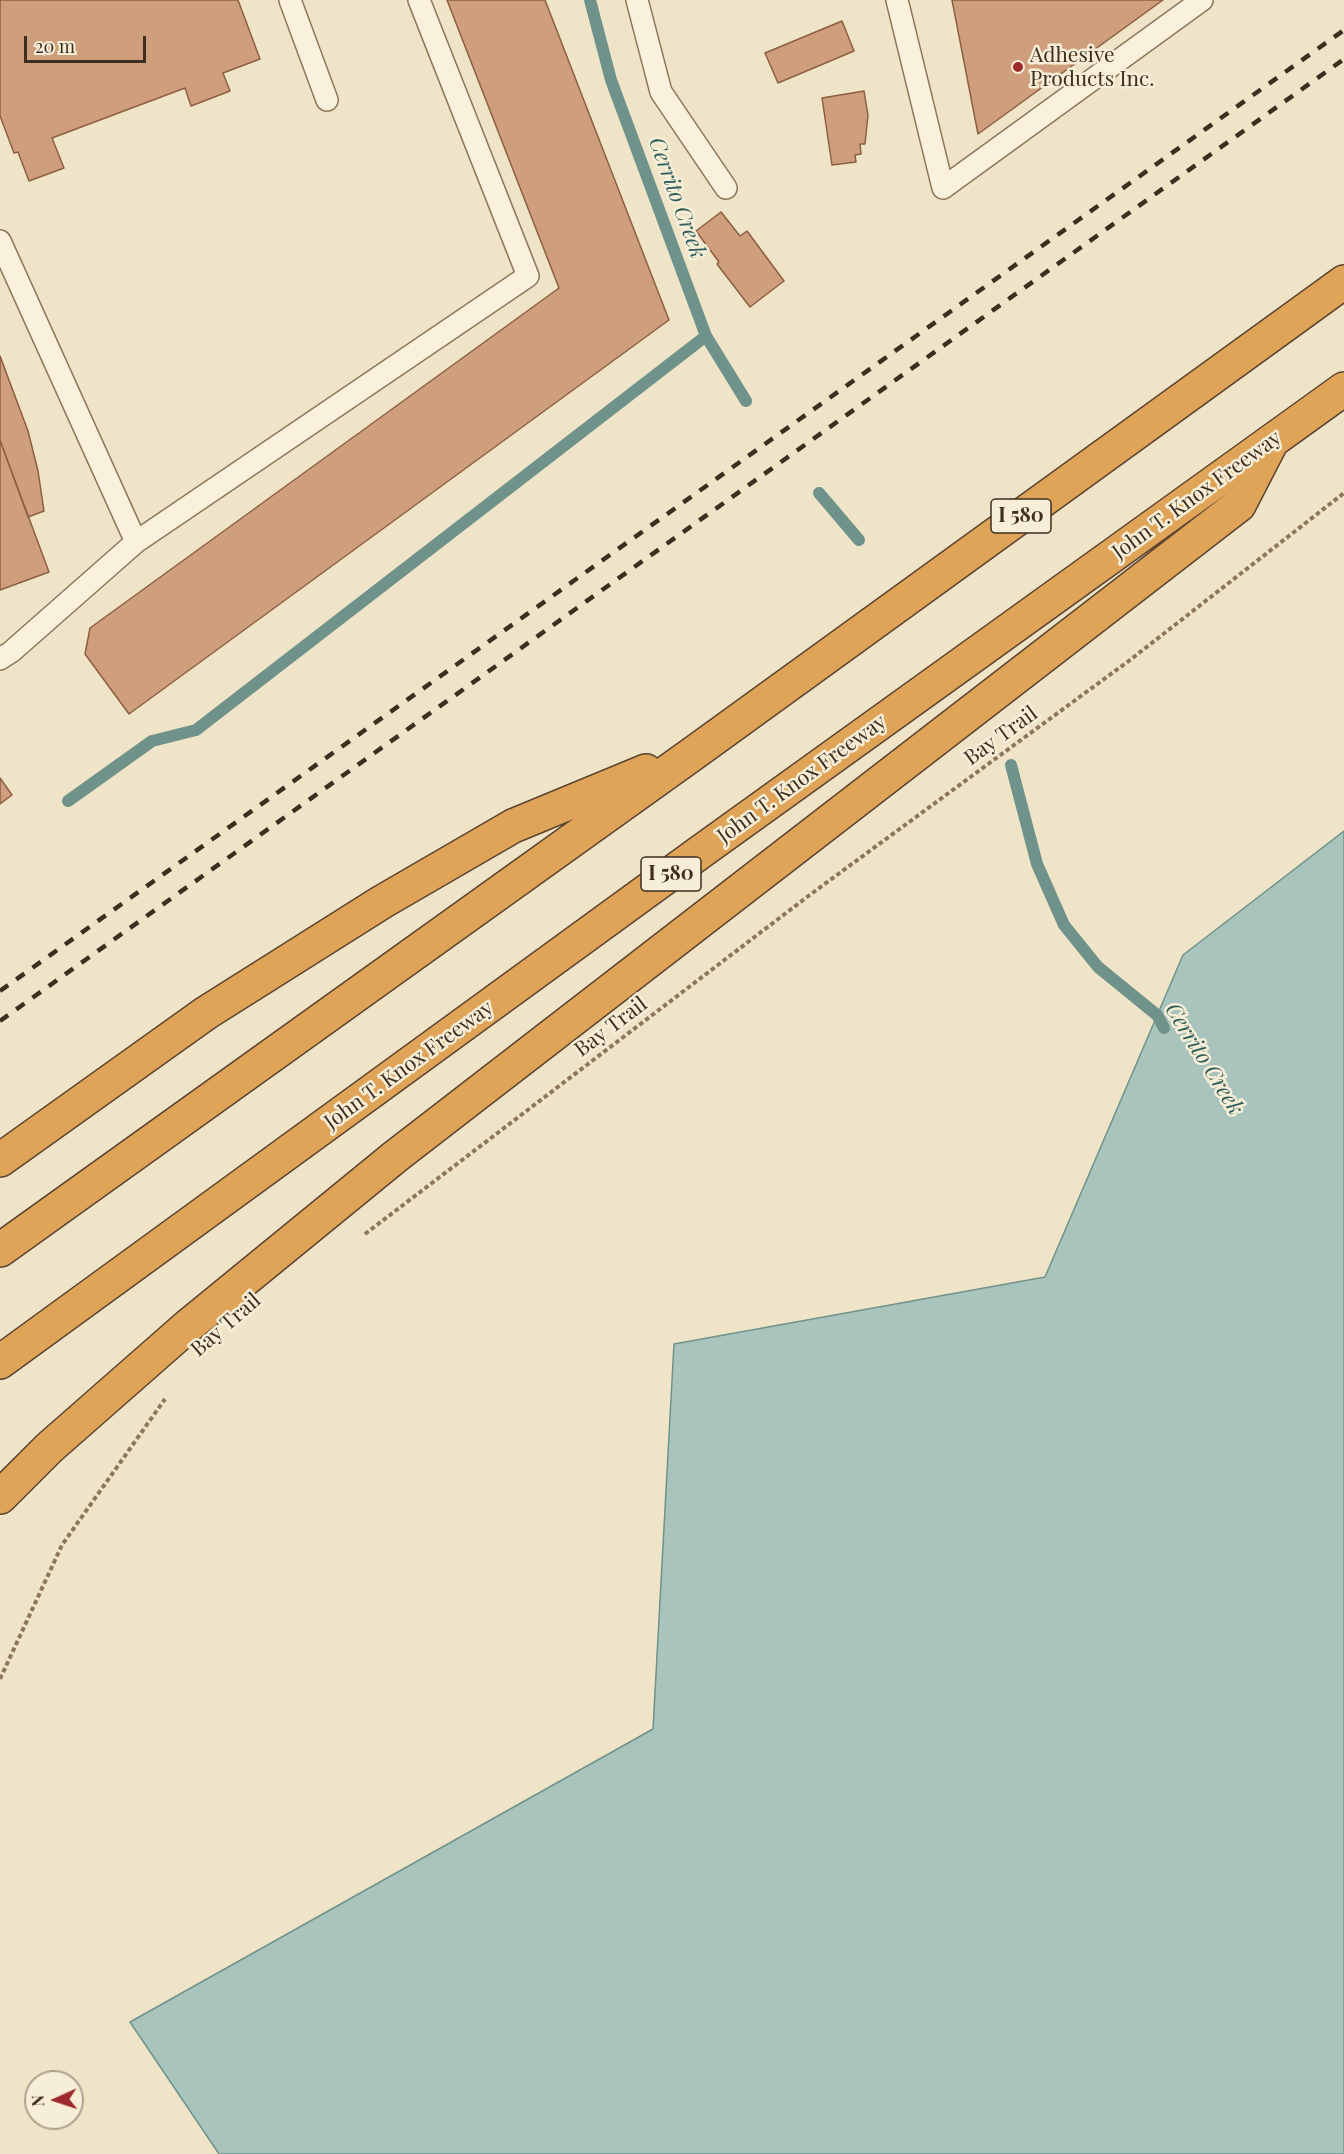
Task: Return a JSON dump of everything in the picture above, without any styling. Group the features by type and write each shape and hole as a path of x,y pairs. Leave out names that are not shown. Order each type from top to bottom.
{"highway":[{"name":"I 580","path":"0,1250 698,750 1344,282"},
{"name":"John T. Knox Freeway","path":"0,1362 699,853 1344,389"},
{"path":"0,1497 49,1448 188,1326 387,1163 1239,506 1272,441"},
{"path":"0,1160 232,996 480,844 513,826 698,750"}],"lane":[{"path":"290,0 327,100"},
{"path":"0,659 11,652 136,542 528,276 419,0"},
{"path":"637,0 661,92 726,188"},
{"path":"897,0 943,188 1202,0"},
{"path":"0,241 136,542"}],"path":[{"name":"Bay Trail","path":"356,1241 792,908 1130,660 1344,493"},
{"path":"0,1679 62,1545 166,1397"}],"water":[{"path":"1344,831 1344,2154 219,2154 130,2022 653,1729 674,1344 1045,1277 1183,955"}],"building":[{"path":"0,0 238,0 260,59 223,73 230,91 191,106 185,88 52,138 64,168 29,181 18,152 14,153 0,116"},
{"path":"447,0 545,0 669,320 129,714 85,654 90,628 559,288"},
{"name":"Adhesive Products Inc.","path":"952,0 1163,0 978,134"},
{"path":"842,21 854,51 778,83 765,53"},
{"path":"864,91 868,115 865,144 860,144 861,154 855,155 856,162 832,165 822,98"},
{"path":"721,212 740,236 747,231 784,281 750,307 717,264 719,262 696,231"},
{"path":"0,356 28,431 38,471 44,511 28,517 0,440"},
{"path":"0,440 49,572 0,590"},
{"path":"0,778 12,795 0,804"}],"waterway":[{"name":"Cerrito Creek","path":"590,0 611,80 706,336 746,401"},
{"path":"68,801 152,741 196,730 706,336"},
{"name":"Cerrito Creek","path":"819,493 859,540"},
{"name":"Cerrito Creek","path":"1011,765 1037,864 1064,925 1098,967 1157,1015 1164,1028"}],"railway":[{"path":"0,991 1344,30"},
{"path":"0,1021 1344,59"}],"place":[{"name":"Adhesive Products Inc.","path":"1018,67"}]}
